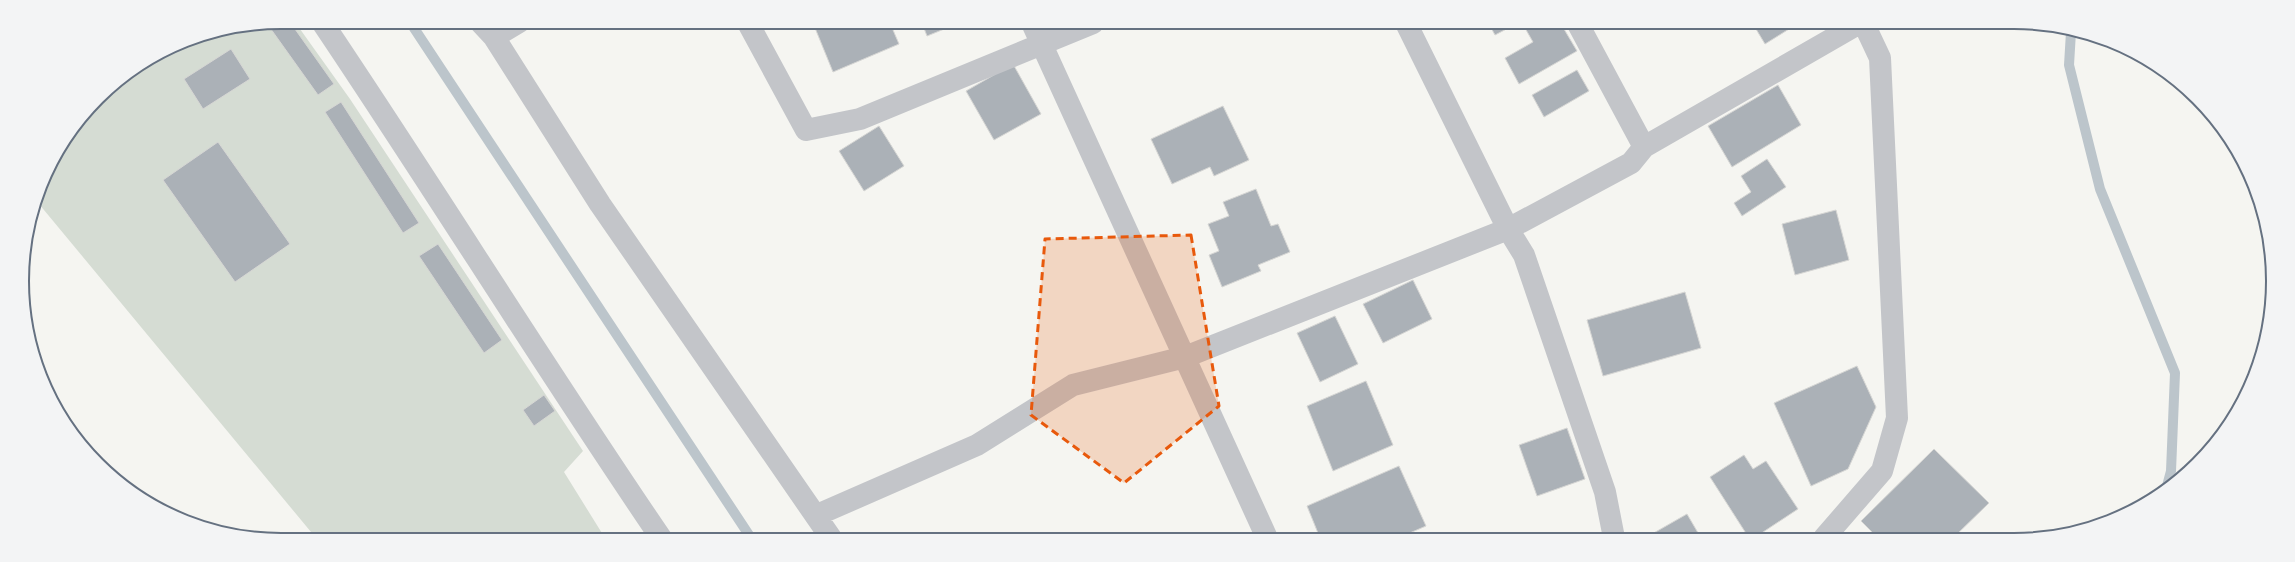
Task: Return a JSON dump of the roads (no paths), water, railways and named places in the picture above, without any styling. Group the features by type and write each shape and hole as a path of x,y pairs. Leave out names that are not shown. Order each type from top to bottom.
{"street":[{"path":"327,29 399,136 585,427 658,533"},
{"path":"487,29 600,204 829,533"},
{"path":"751,29 806,130 860,119 1079,29"},
{"path":"1035,29 1265,533"},
{"path":"1409,29 1508,229 1524,255 1603,484 1613,533"},
{"path":"1581,29 1644,147"},
{"path":"817,515 977,445 1073,385 1185,357 1508,229 1631,163 1644,147 1849,29"},
{"path":"1828,533 1882,471 1898,418 1880,58 1866,29"}],"waterway":[{"path":"415,29 748,533"},
{"path":"2071,36 2069,65 2100,189 2175,373 2171,471 2169,480"}]}
